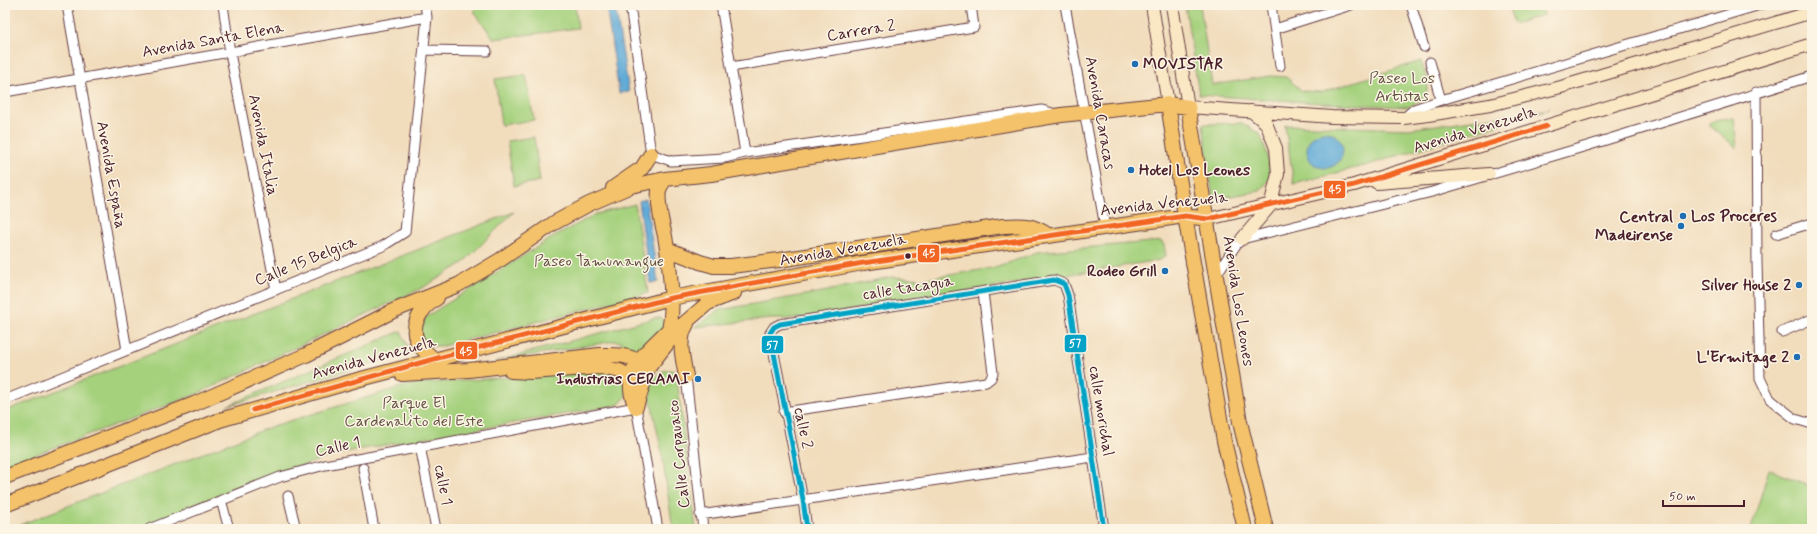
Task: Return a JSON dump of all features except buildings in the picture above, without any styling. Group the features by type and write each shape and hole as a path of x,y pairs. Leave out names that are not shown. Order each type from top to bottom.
{"main road":[{"path":"1168,104 1185,216 1224,441 1245,529"},
{"name":"Avenida Venezuela","path":"5,477 194,404 306,355 395,310 458,285 500,260 554,223 589,204 631,186 665,179 711,174 1061,115 1168,104 1188,107"},
{"name":"Avenida Los Leones","path":"1188,107 1208,220 1240,422 1266,529"},
{"path":"589,204 642,168 651,154"},
{"path":"636,407 632,398 630,380 638,361 669,329 671,322 671,298 667,249 662,222 659,191 665,179"},
{"name":"Avenida Venezuela","path":"5,505 220,420 434,359 671,298 863,263 1048,235 1185,216 1208,220"},
{"path":"667,249 714,266 731,266 1003,226 1024,225 1039,229 1048,235"},
{"path":"636,407 648,368 680,326 708,303 727,295 810,278 863,263"},
{"path":"450,371 421,347 416,334 415,323 426,305 458,285"},
{"path":"686,376 681,343 683,329 691,317"},
{"path":"358,380 396,375 469,370 600,355 617,355 632,358 638,361"},
{"path":"469,370 531,372 600,367 620,371 630,380"}],"street":[{"name":"Avenida España","path":"67,5 127,350"},
{"name":"Avenida Italia","path":"223,5 230,53 276,290"},
{"name":"Calle 15 Belgica","path":"5,400 383,246 405,232 427,17 425,5"},
{"path":"630,5 651,154 670,161 724,158 745,153 1042,110 1061,115"},
{"path":"721,5 745,153"},
{"name":"Carrera 2","path":"731,67 974,27 971,5"},
{"name":"Avenida Caracas","path":"1065,5 1086,112 1105,227"},
{"path":"1152,5 1168,104"},
{"name":"Avenida Los Leones","path":"1172,5 1188,107"},
{"path":"1271,5 1280,66"},
{"path":"1275,29 1351,5"},
{"path":"1412,5 1424,47"},
{"name":"Avenida Venezuela","path":"1404,118 1414,109 1441,100 1760,5"},
{"name":"Avenida Venezuela","path":"1188,107 1332,117 1404,118 1490,106 1561,87 1812,12"},
{"name":"Avenida Santa Elena","path":"5,92 427,17"},
{"name":"Avenida Venezuela","path":"1208,220 1354,185 1812,44"},
{"path":"424,50 487,50"},
{"path":"1430,62 1441,100"},
{"path":"1242,239 1432,192 1812,76"},
{"path":"1756,92 1757,262 1760,378 1770,399 1780,408 1795,419 1812,424"},
{"path":"1216,275 1236,245 1270,206 1278,174 1276,148 1266,123 1251,111"},
{"path":"1354,185 1489,174"},
{"path":"1776,234 1812,223"},
{"name":"calle tacagua","path":"770,334 774,327 780,324 1054,280"},
{"name":"calle morichal","path":"1054,280 1064,284 1068,295 1104,529"},
{"path":"784,412 986,382 991,378 993,373 983,292"},
{"path":"1782,332 1812,319"},
{"name":"calle 2","path":"770,334 784,412 803,500 807,529"},
{"name":"Calle Corpauaico","path":"686,376 700,514 703,529"},
{"path":"636,407 658,529"},
{"name":"Calle 1","path":"150,529 280,477 325,464 636,407"},
{"name":"calle 1","path":"420,446 436,529"},
{"path":"700,514 1093,456"},
{"path":"363,468 374,529"},
{"path":"288,496 296,529"},
{"path":"221,500 229,529"}],"green space":[{"path":"474,5 575,5 578,28 494,39 475,13"},
{"name":"Paseo Los Artistas","path":"1185,5 1200,5 1212,85 1270,76 1286,77 1302,91 1322,92 1421,61 1428,81 1426,96 1409,107 1199,95"},
{"path":"1508,5 1541,5 1544,15 1514,24"},
{"path":"526,75 534,120 501,125 495,79"},
{"path":"1549,109 1371,164 1294,184 1285,125 1409,129"},
{"path":"1734,118 1737,148 1709,125 1715,121"},
{"path":"1242,123 1260,134 1267,153 1271,177 1260,191 1213,199 1203,124"},
{"path":"534,137 540,181 514,186 507,141"},
{"name":"Paseo Tamunangue","path":"635,204 648,293 443,346 432,346 422,339 419,329 427,316 550,239 596,214"},
{"path":"514,212 463,263 424,287 197,394 5,466 5,411"},
{"path":"1161,241 1164,245 1166,256 1160,260 795,319 771,319 695,327 719,310 822,292 891,277 925,279 998,267 1037,252"},
{"path":"655,318 661,318 665,321 663,331 634,353 622,349 622,342 614,341 497,361"},
{"path":"401,331 410,352 227,406"},
{"path":"668,370 676,371 696,529 673,529 661,448 650,398 651,383 660,372"},
{"name":"Parque El Cardenalito del Este","path":"601,371 616,376 626,383 626,396 618,405 334,454 140,529 9,529 273,426 411,384"},
{"path":"1769,469 1812,487 1812,529 1751,529"}],"water":[{"path":"606,5 615,5 629,92 619,93"},
{"path":"1329,132 1338,137 1342,143 1342,157 1338,163 1329,168 1321,168 1312,163 1308,157 1307,146 1312,137 1318,133"},
{"path":"646,199 658,282 650,283 639,201"}],"transit line":[{"name":"45","path":"253,410 434,359 671,298 863,263 1185,216 1208,219 1354,185 1547,126"},
{"name":"57","path":"807,529 803,500 770,333 774,327 780,324 1054,280 1064,284 1068,295 1104,529"}],"place":[{"name":"MOVISTAR","path":"1135,64"},
{"name":"Hotel Los Leones","path":"1131,170"},
{"name":"Los Proceres","path":"1683,216"},
{"name":"Central Madeirense","path":"1681,226"},
{"name":"Rodeo Grill","path":"1165,271"},
{"name":"Silver House 2","path":"1799,285"},
{"name":"L'Ermitage 2","path":"1797,357"},
{"name":"Industrias CERAMI","path":"698,379"}]}
